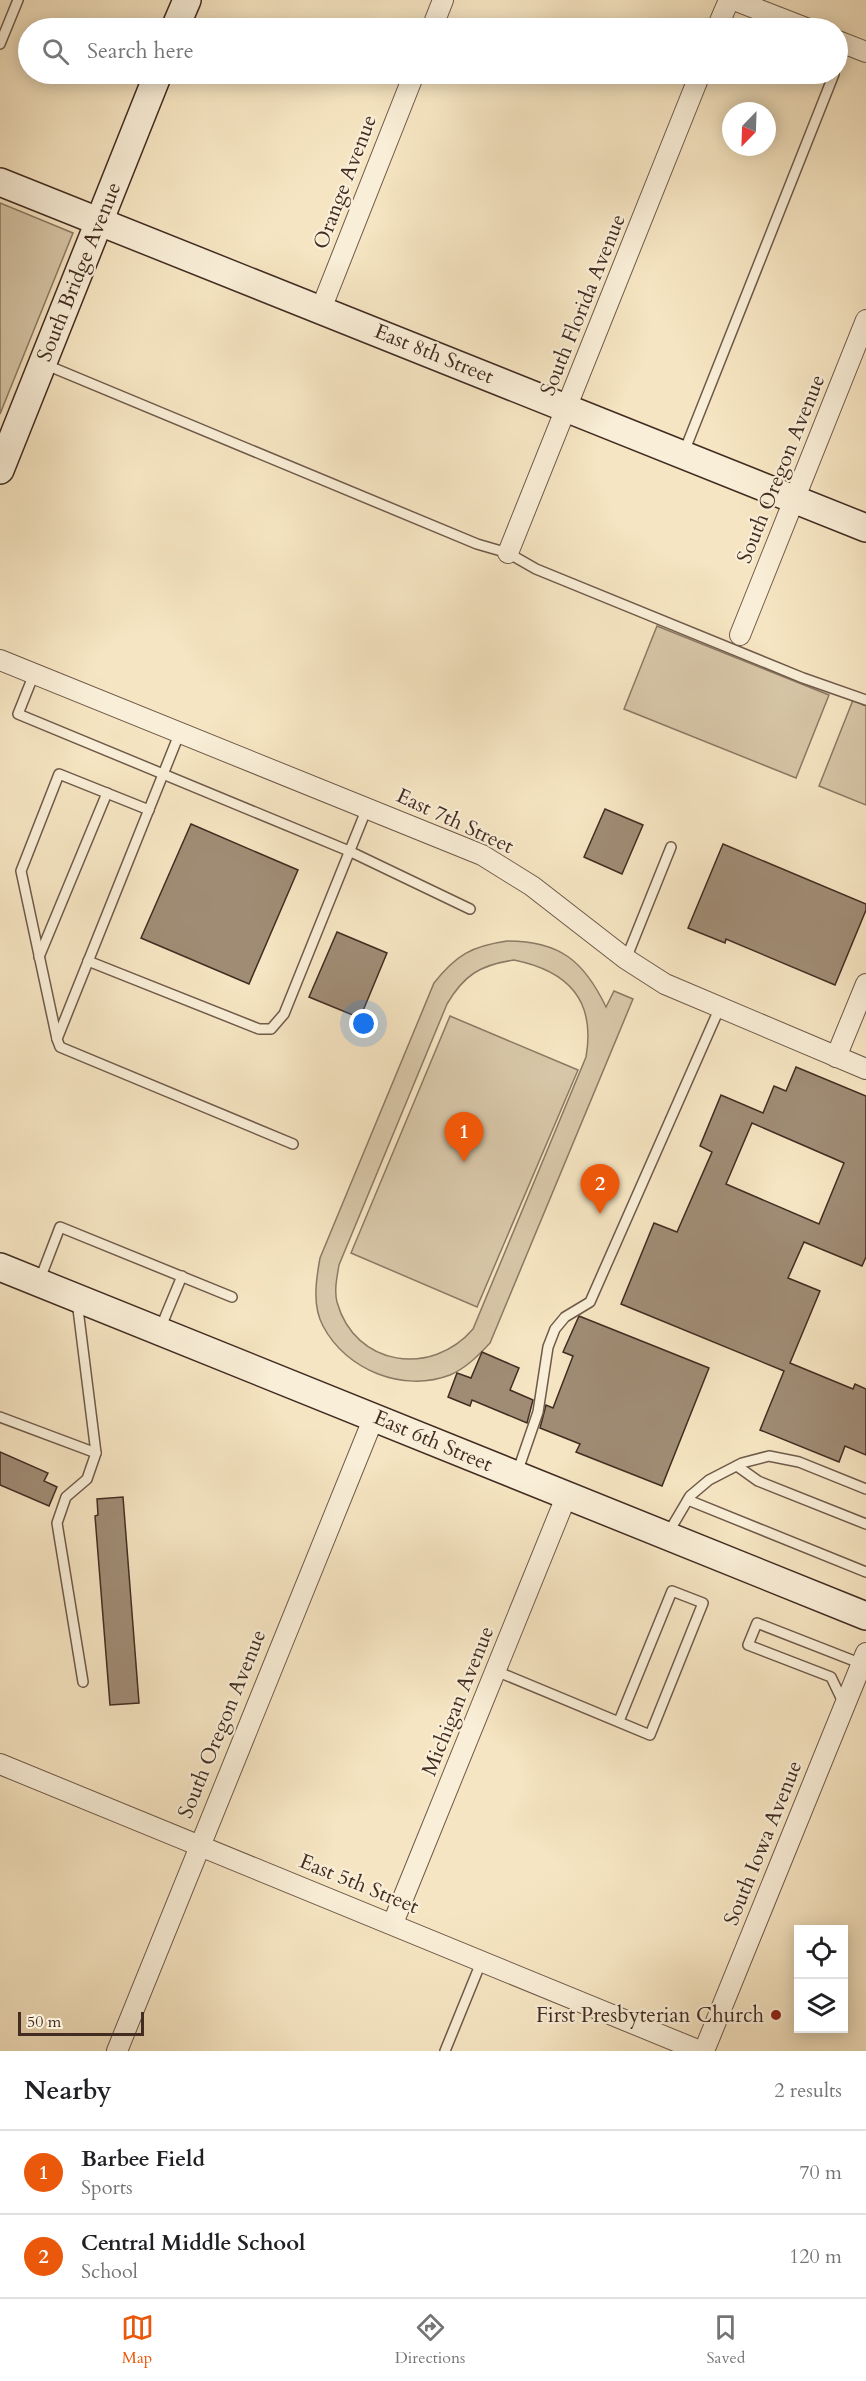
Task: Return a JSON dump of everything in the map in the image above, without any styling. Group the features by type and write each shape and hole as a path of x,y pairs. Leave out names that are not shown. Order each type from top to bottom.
{"street":[{"path":"180,18 187,0"},
{"path":"436,18 443,0"},
{"path":"721,18 729,0"},
{"path":"734,0 780,18"},
{"path":"848,44 866,52"},
{"name":"South Bridge Avenue","path":"0,470 154,84"},
{"name":"Orange Avenue","path":"321,309 410,84"},
{"name":"South Florida Avenue","path":"508,553 696,84"},
{"name":"East 8th Street","path":"0,182 866,528"},
{"name":"South Oregon Avenue","path":"740,635 866,320"},
{"name":"East 7th Street","path":"0,660 482,855 532,886 626,959 665,984 866,1069"},
{"path":"836,1057 866,984"},
{"name":"East 6th Street","path":"0,1268 160,1330 566,1497 866,1616"},
{"name":"South Oregon Avenue","path":"117,2051 374,1417"},
{"name":"Michigan Avenue","path":"393,1923 566,1497"},
{"name":"South Iowa Avenue","path":"702,2051 864,1658"},
{"name":"East 5th Street","path":"0,1764 702,2051"}],"lane":[{"path":"0,44 18,0"},
{"path":"683,454 830,84"},
{"path":"42,364 477,544 508,553 536,569 803,678 866,700"},
{"path":"34,674 18,714 349,851 470,909"},
{"path":"57,1039 180,732"},
{"path":"149,810 59,774 21,870 60,1047 293,1144"},
{"path":"39,957 107,793"},
{"path":"88,961 259,1029 271,1029 284,1014 367,808"},
{"path":"626,959 671,847"},
{"path":"516,1476 538,1412 548,1347 555,1329 565,1317 590,1302 720,1007"},
{"path":"39,1284 60,1227 232,1296"},
{"path":"160,1330 182,1276"},
{"path":"77,1299 96,1453 87,1479 66,1497 57,1523 83,1682"},
{"path":"0,1417 96,1453"},
{"path":"666,1536 688,1500 709,1480 737,1466 769,1456 799,1462 866,1489"},
{"path":"737,1466 758,1481 866,1524"},
{"path":"688,1500 866,1572"},
{"path":"496,1671 650,1734 703,1603 672,1591 619,1721"},
{"path":"844,1706 831,1677 748,1645 757,1623 864,1658"},
{"path":"445,2051 482,1960"}],"shaded area":[{"path":"0,203 73,233 0,414"},
{"path":"657,626 829,695 796,778 624,709"},
{"path":"853,700 866,706 866,805 819,786"},
{"path":"507,941 542,945 568,957 589,977 606,1007 614,991 633,999 490,1343 472,1361 450,1375 432,1380 395,1379 361,1366 346,1355 323,1326 316,1301 320,1258 434,983 450,965 466,953","holes":["514,960 533,965 563,980 582,1004 587,1019 586,1057 473,1329 456,1344 437,1354 417,1359 396,1358 377,1352 360,1340 346,1324 336,1297 339,1265 453,994 467,979 482,968"]},
{"path":"450,1016 578,1070 477,1307 351,1253"}],"building":[{"path":"605,809 643,825 622,874 584,857"},
{"path":"191,824 298,870 249,984 141,938"},
{"path":"723,844 866,904 866,910 835,985 726,939 725,943 688,928"},
{"path":"337,932 387,953 360,1018 309,997"},
{"path":"796,1067 866,1096 866,1257 862,1266 804,1242 788,1278 820,1291 790,1363 853,1389 855,1384 866,1389 866,1455 845,1446 839,1462 760,1430 784,1371 621,1304 654,1223 677,1232 712,1152 700,1146 721,1095 763,1113 774,1086 786,1091","holes":["752,1123 844,1163 819,1224 726,1184"]},
{"path":"579,1316 709,1368 662,1486 576,1452 580,1444 540,1428 546,1405 553,1408 573,1356 563,1352"},
{"path":"482,1352 519,1368 510,1390 533,1400 527,1423 472,1400 470,1406 448,1397 457,1373 471,1378"},
{"path":"0,1452 48,1473 44,1481 57,1487 49,1506 0,1485"},
{"path":"123,1497 139,1703 110,1705 95,1516 98,1515 97,1499"}],"place":[{"name":"Barbee Field","path":"464,1162"},
{"name":"Central Middle School","path":"600,1214"},
{"name":"First Presbyterian Church","path":"776,2015"}]}
